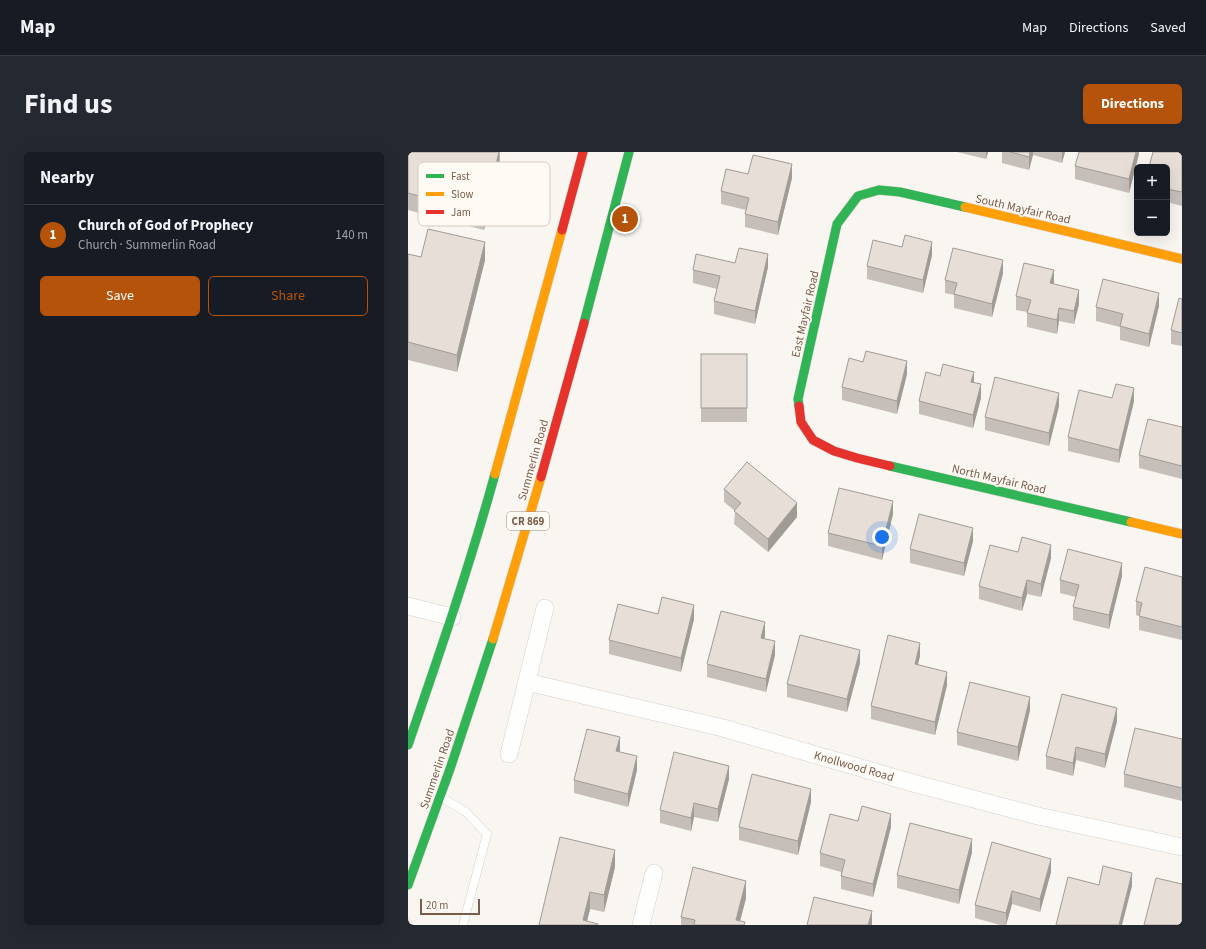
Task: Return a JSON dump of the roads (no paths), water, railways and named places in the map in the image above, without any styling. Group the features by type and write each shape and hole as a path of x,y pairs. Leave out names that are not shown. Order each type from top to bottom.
{"main road":[{"path":"408,745 452,617 484,512 583,152"},
{"name":"Summerlin Road","path":"408,885 440,797 498,625 564,396 629,152"},
{"name":"South Mayfair Road","path":"858,196 879,190 900,192 1182,259"},
{"name":"East Mayfair Road","path":"813,440 801,422 798,399 837,224 858,196"},
{"name":"North Mayfair Road","path":"813,440 834,451 857,458 1182,534"}],"street":[{"path":"408,606 452,617"},
{"path":"509,754 545,608"},
{"name":"Knollwood Road","path":"527,682 723,728 913,783 1038,816 1182,847"},
{"path":"641,925 654,873"}],"lane":[{"path":"440,797 466,812 487,834 463,925"}],"place":[{"name":"Church of God of Prophecy","path":"625,219"}]}
